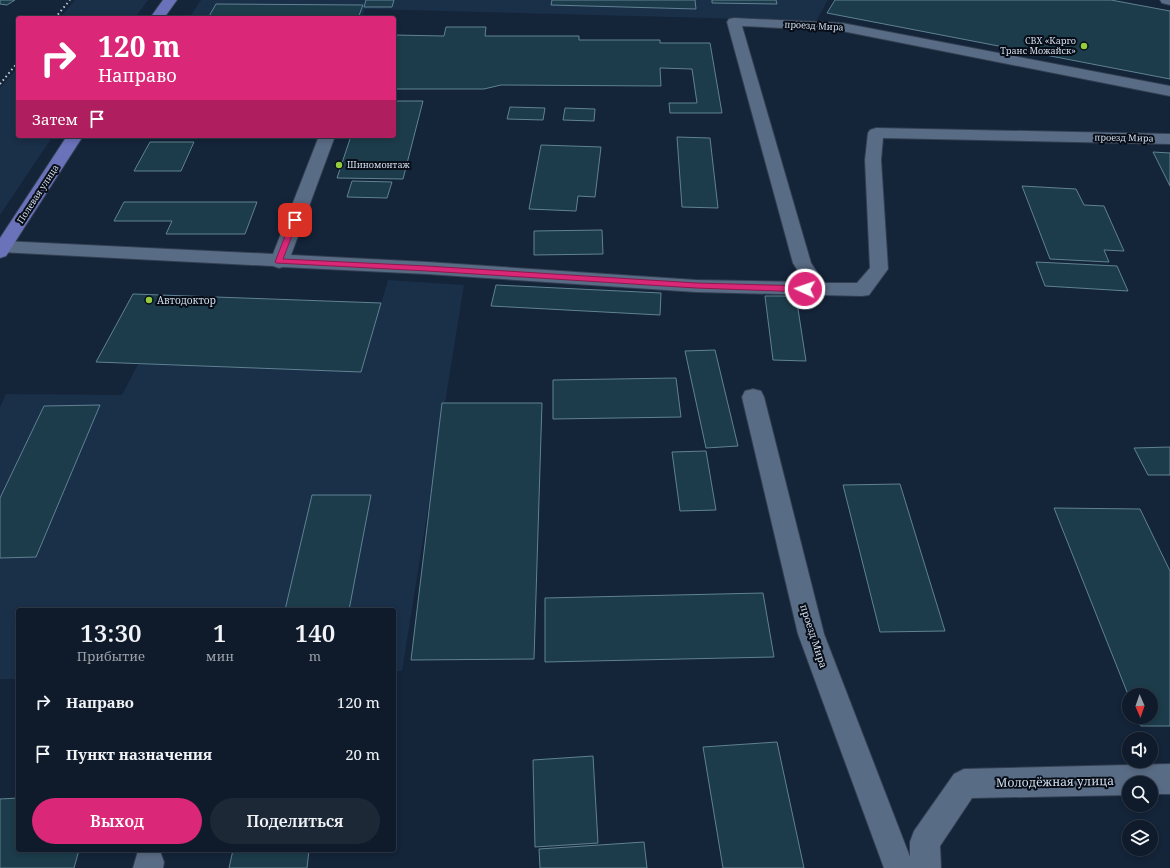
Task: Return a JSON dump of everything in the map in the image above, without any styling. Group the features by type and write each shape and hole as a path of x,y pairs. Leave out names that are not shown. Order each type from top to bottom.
{"main road":[{"path":"158,16 170,0"},
{"name":"Полевая улица","path":"2,250 74,138"}],"street":[{"name":"проезд Мира","path":"819,290 802,263 734,22 842,27 1170,92"},
{"name":"проезд Мира","path":"2,250 427,268 696,286 862,290 879,269 873,160 876,133 1170,139"},
{"path":"279,262 326,138"},
{"name":"проезд Мира","path":"752,397 811,634 899,868"},
{"name":"Молодёжная улица","path":"926,868 925,842 964,784 1170,779"}],"shaded area":[{"path":"75,0 148,0 136,16 62,16"},
{"path":"201,0 828,0 816,21 365,9 363,16 190,16"},
{"path":"16,69 16,138 52,138 0,215 0,88"},
{"path":"388,280 464,285 402,671 396,671 396,608 16,608 16,679 0,679 0,407 6,394 122,395 138,364 361,372"}],"building":[{"path":"0,0 15,0 7,5 0,4"},
{"path":"366,0 394,0 392,7 364,7"},
{"path":"552,0 695,0 696,9 551,5"},
{"path":"712,0 776,0 777,4 712,3"},
{"name":"СВХ «Карго Транс Можайск»","path":"835,0 1111,0 1170,11 1170,79 827,13"},
{"path":"216,4 363,5 359,16 209,16"},
{"path":"446,27 486,27 485,36 579,36 579,40 660,40 660,43 710,43 722,113 670,113 669,103 697,103 692,69 660,68 661,86 501,85 484,89 396,89 396,35 444,36"},
{"path":"396,101 423,101 403,179 337,178 350,138 396,138"},
{"path":"510,107 545,108 543,120 507,119"},
{"path":"565,108 595,109 594,121 563,120"},
{"path":"677,137 710,138 718,208 682,207"},
{"path":"150,142 194,142 181,171 134,171"},
{"path":"541,145 601,147 595,197 578,196 576,211 529,209"},
{"path":"1153,152 1170,153 1170,186"},
{"path":"352,181 392,182 387,198 347,197"},
{"path":"1022,186 1076,189 1084,205 1104,206 1124,251 1104,250 1109,262 1050,259"},
{"path":"124,202 257,202 245,234 166,234 172,221 114,221"},
{"path":"602,230 603,254 534,255 534,231"},
{"path":"1036,262 1117,266 1128,291 1045,286"},
{"path":"496,285 661,293 660,315 491,306"},
{"path":"133,294 381,303 361,372 96,362"},
{"path":"765,296 796,296 806,361 773,360"},
{"path":"715,350 738,446 706,448 685,351"},
{"path":"676,378 681,417 553,419 553,380"},
{"path":"442,403 542,403 534,659 411,660"},
{"path":"100,405 36,557 0,558 0,498 44,406"},
{"path":"1170,447 1170,475 1148,475 1134,448"},
{"path":"706,451 716,510 680,511 672,452"},
{"path":"900,484 945,631 880,632 843,485"},
{"path":"312,495 371,495 349,608 285,608"},
{"path":"1054,508 1140,509 1170,571 1170,726 1141,726 1140,724 1158,724 1158,688 1125,688"},
{"path":"763,593 774,657 545,662 545,598"},
{"path":"777,742 804,868 723,868 703,747"},
{"path":"593,756 598,843 535,847 533,760"},
{"path":"16,798 16,852 78,852 74,868 0,868 0,799"},
{"path":"644,842 647,868 540,868 539,849"},
{"path":"233,852 309,852 307,868 229,868"}],"railway":[{"path":"57,16 70,0"},
{"path":"0,84 16,64"}],"place":[{"name":"СВХ «Карго Транс Можайск»","path":"1084,46"},
{"name":"Шиномонтаж","path":"339,165"},
{"name":"Автодоктор","path":"149,300"}],"route":[{"path":"295,220 279,262 427,268 696,286 752,286 805,289"}]}
